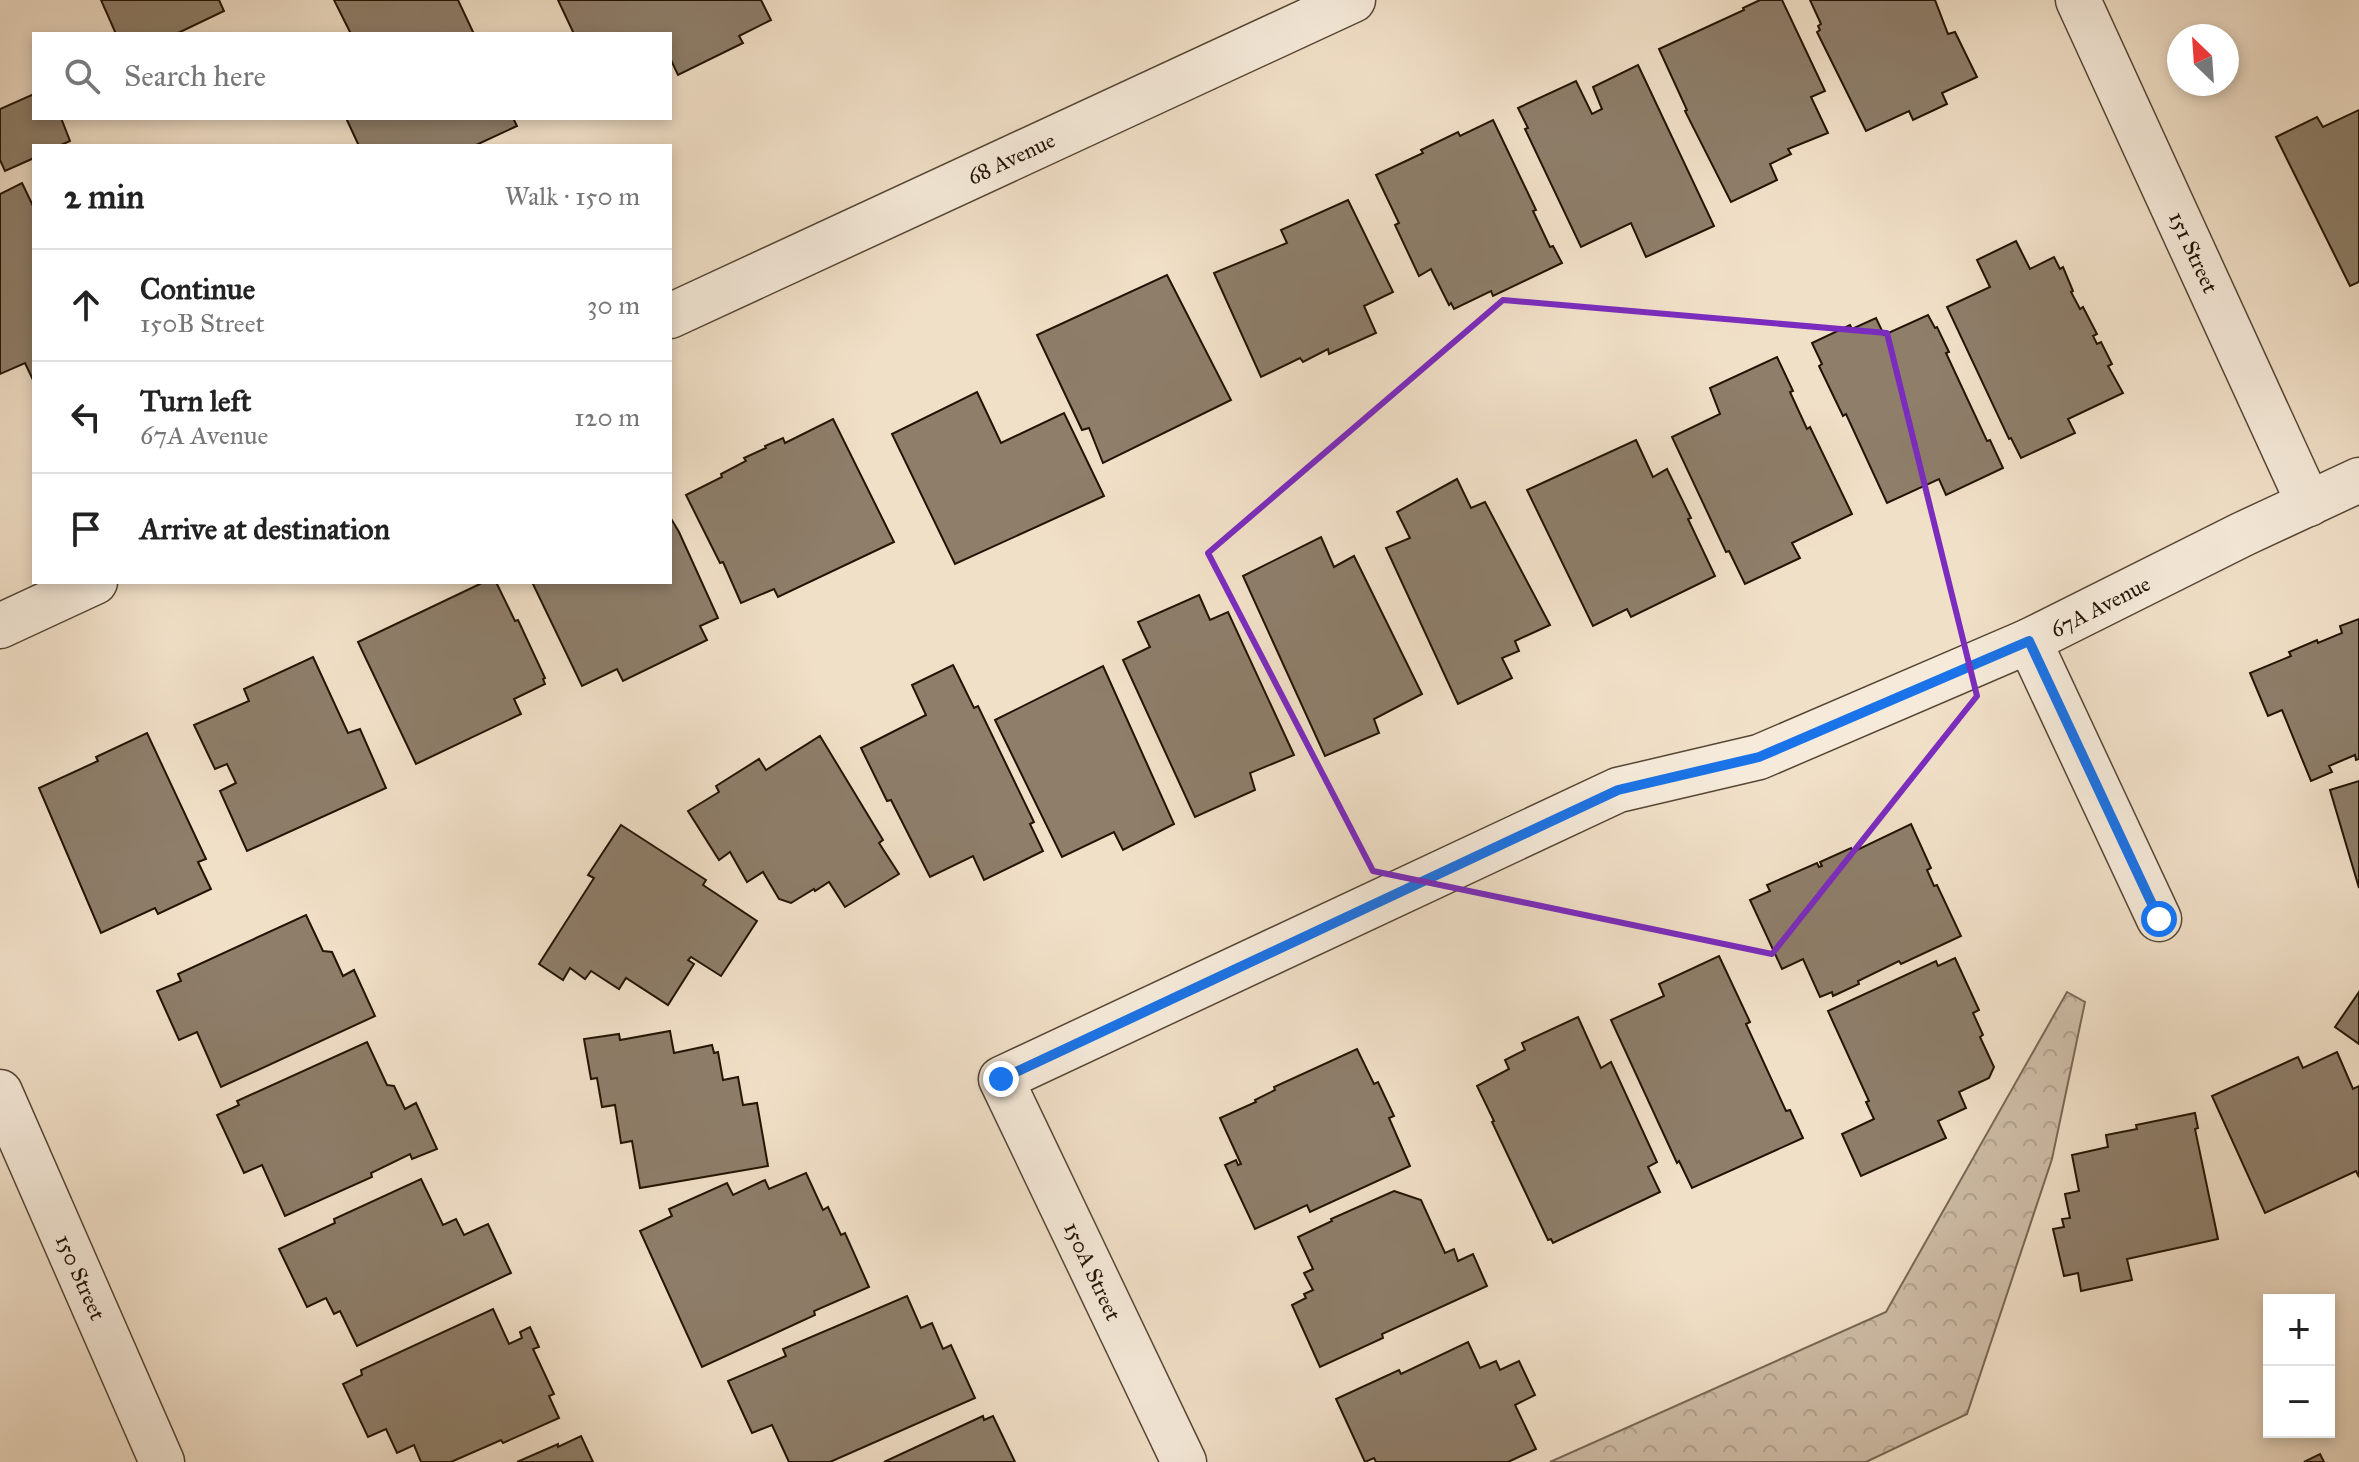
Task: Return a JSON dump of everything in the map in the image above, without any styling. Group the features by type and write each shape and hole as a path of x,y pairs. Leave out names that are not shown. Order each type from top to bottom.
{"street":[{"name":"68 Avenue","path":"672,315 1353,0"},
{"name":"151 Street","path":"2078,0 2309,504"},
{"name":"67A Avenue","path":"1001,1079 1618,790 1759,757 2029,641 2359,480"},
{"path":"0,626 91,584"},
{"path":"2029,641 2159,919"},
{"name":"150A Street","path":"1001,1079 1184,1462"},
{"name":"150 Street","path":"0,1092 162,1462"}],"highlighted area":[{"path":"1503,300 1887,333 1977,696 1772,954 1373,871 1208,553"}],"green space":[{"path":"2067,992 2085,1002 2052,1159 1967,1414 1866,1462 1550,1462 1886,1312"}],"building":[{"path":"101,0 219,0 224,11 180,32 115,32"},
{"path":"334,0 458,0 473,32 350,32"},
{"path":"558,0 761,0 771,20 739,36 743,43 678,75 672,62 672,32 573,32"},
{"path":"1760,0 1782,0 1825,91 1811,97 1828,133 1788,149 1791,154 1770,164 1777,180 1731,202 1685,111 1659,49"},
{"path":"1810,0 1935,0 1948,34 1955,32 1977,77 1942,93 1947,104 1913,120 1909,111 1866,131 1817,32 1821,24"},
{"path":"1638,65 1714,226 1646,257 1631,223 1581,247 1518,108 1576,81 1592,114 1602,109 1593,87"},
{"path":"32,95 32,120 62,120 70,141 63,144 32,144 32,159 5,171 0,160 0,109"},
{"path":"2359,110 2359,282 2350,286 2276,137 2317,117 2323,127"},
{"path":"347,120 514,120 517,126 478,144 358,144"},
{"path":"1493,120 1550,247 1553,246 1562,263 1493,296 1491,291 1454,309 1431,269 1419,276 1376,175 1458,132 1460,136"},
{"path":"22,183 32,204 32,378 25,363 0,374 0,194"},
{"path":"1348,200 1393,292 1364,306 1376,333 1329,354 1328,349 1303,362 1300,358 1261,377 1214,273 1287,243 1281,230"},
{"path":"2016,241 2030,269 2054,257 2060,269 2063,267 2071,292 2097,334 2093,336 2097,344 2101,342 2112,364 2108,366 2123,393 2068,419 2075,433 2021,458 2009,439 1947,307 1990,287 1977,260"},
{"path":"1167,275 1231,400 1103,463 1089,428 1082,430 1037,335"},
{"path":"1928,315 1937,327 1987,441 1990,440 2003,468 1946,495 1939,479 1887,503 1846,414 1843,416 1819,366 1822,364 1812,343 1850,325 1852,329 1876,318 1884,335"},
{"path":"1777,357 1807,429 1810,427 1852,514 1792,543 1800,558 1745,584 1729,551 1726,552 1672,437 1720,414 1710,388"},
{"path":"977,392 1001,443 1064,413 1104,496 955,564 892,434"},
{"path":"833,419 894,542 778,597 774,589 741,603 723,562 720,563 686,495 722,477 721,474 746,461 744,458 765,446 783,438 785,443"},
{"path":"1636,440 1653,477 1667,469 1715,576 1631,617 1627,609 1593,626 1527,490"},
{"path":"1457,479 1471,508 1485,502 1550,625 1515,641 1519,651 1502,658 1512,678 1458,704 1386,548 1410,538 1397,512"},
{"path":"672,520 718,618 700,626 707,640 623,681 617,669 582,686 533,584 672,584"},
{"path":"1321,537 1334,567 1354,556 1422,694 1374,719 1379,733 1325,756 1243,576"},
{"path":"480,584 497,584 515,621 518,620 545,684 514,699 521,714 416,764 358,642"},
{"path":"1199,595 1210,620 1228,612 1294,755 1250,773 1255,790 1195,817 1123,660 1150,647 1138,622"},
{"path":"2359,619 2359,759 2356,760 2355,755 2329,766 2332,772 2311,781 2282,710 2268,716 2250,673 2291,656 2289,652 2342,633 2340,626"},
{"path":"313,657 348,733 360,729 386,788 247,851 220,791 236,783 227,764 215,769 194,725 249,701 244,689"},
{"path":"953,665 974,708 978,706 1034,822 1030,824 1043,851 984,880 973,856 930,877 861,748 926,715 912,685"},
{"path":"1103,666 1174,824 1123,850 1114,832 1062,857 995,720"},
{"path":"147,733 206,859 198,862 211,889 158,914 155,908 101,933 39,788 98,761 96,757"},
{"path":"820,736 883,840 879,843 899,874 845,907 829,882 791,903 779,899 763,872 747,882 730,852 719,860 688,811 719,792 716,786 759,759 766,770"},
{"path":"2359,781 2359,888 2330,790"},
{"path":"1911,824 1931,868 1927,870 1934,886 1937,885 1961,936 1901,964 1899,961 1833,996 1832,992 1820,997 1803,959 1782,969 1750,900 1770,891 1767,885 1817,863 1819,867 1822,866 1820,862 1851,848 1853,852"},
{"path":"621,825 706,880 703,885 757,921 721,976 691,957 688,960 694,964 668,1005 626,978 619,989 591,971 585,979 570,968 563,980 539,964 594,878 588,875"},
{"path":"306,915 323,951 332,952 343,976 354,970 375,1016 221,1087 197,1032 179,1040 157,991 181,981 178,974"},
{"path":"1719,956 1786,1111 1790,1110 1803,1138 1692,1188 1679,1161 1677,1163 1611,1020 1664,996 1659,984"},
{"path":"1955,958 1979,1010 1973,1013 1994,1067 1989,1078 1959,1092 1966,1108 1938,1121 1946,1138 1861,1176 1842,1134 1874,1119 1866,1102 1869,1101 1828,1011 1936,961 1938,966"},
{"path":"2359,992 2359,1044 2335,1027"},
{"path":"1578,1017 1601,1068 1611,1062 1657,1162 1648,1167 1660,1192 1553,1243 1551,1239 1548,1240 1477,1086 1509,1069 1505,1060 1525,1050 1522,1043"},
{"path":"670,1031 674,1053 712,1045 714,1053 718,1052 723,1080 738,1077 743,1105 757,1103 768,1166 640,1188 632,1141 621,1143 615,1105 602,1107 597,1078 591,1079 584,1039 619,1034 620,1040"},
{"path":"367,1042 387,1085 394,1086 405,1109 416,1103 437,1149 412,1159 410,1154 371,1173 372,1177 285,1216 262,1165 244,1173 217,1115 239,1105 237,1101"},
{"path":"1357,1049 1374,1084 1378,1082 1394,1116 1389,1118 1410,1166 1310,1212 1307,1205 1255,1229 1225,1165 1236,1160 1238,1165 1241,1164 1220,1118 1256,1102 1275,1090 1274,1087"},
{"path":"2337,1052 2353,1089 2359,1086 2359,1177 2356,1171 2265,1213 2212,1096 2298,1057 2303,1068"},
{"path":"2195,1113 2198,1128 2195,1129 2218,1239 2127,1259 2132,1280 2081,1291 2078,1273 2064,1276 2053,1229 2064,1227 2062,1219 2070,1218 2065,1194 2079,1191 2072,1155 2108,1147 2106,1135 2137,1129 2136,1125"},
{"path":"806,1173 823,1210 828,1207 841,1235 845,1233 869,1287 702,1367 640,1231 672,1216 669,1209 727,1183 733,1195 765,1180 769,1189"},
{"path":"421,1179 443,1225 456,1219 464,1235 488,1224 511,1273 357,1346 340,1311 334,1314 326,1298 307,1307 279,1249 335,1223 334,1219"},
{"path":"1394,1191 1421,1200 1445,1253 1454,1249 1458,1261 1473,1254 1487,1286 1382,1334 1383,1338 1320,1367 1292,1305 1306,1298 1304,1294 1313,1290 1304,1273 1313,1269 1298,1237"},
{"path":"907,1296 921,1328 932,1323 943,1349 951,1345 975,1398 830,1462 789,1462 772,1425 752,1433 728,1381 786,1356 783,1349"},
{"path":"493,1309 509,1344 522,1338 520,1332 530,1327 539,1347 533,1349 554,1394 549,1396 559,1418 451,1462 421,1462 414,1445 397,1453 386,1429 368,1437 343,1384 362,1375 361,1370"},
{"path":"1468,1342 1480,1368 1496,1361 1500,1370 1519,1361 1535,1395 1515,1405 1536,1449 1508,1462 1376,1462 1374,1458 1365,1462 1336,1399 1399,1370 1401,1374"},
{"path":"983,1416 984,1420 993,1416 1015,1462 884,1462"},
{"path":"581,1436 593,1462 517,1462 558,1444 558,1447"},
{"path":"2320,1454 2324,1462 2304,1462"}],"route":[{"path":"1001,1079 1618,790 1759,757 2029,641 2159,919"}]}
